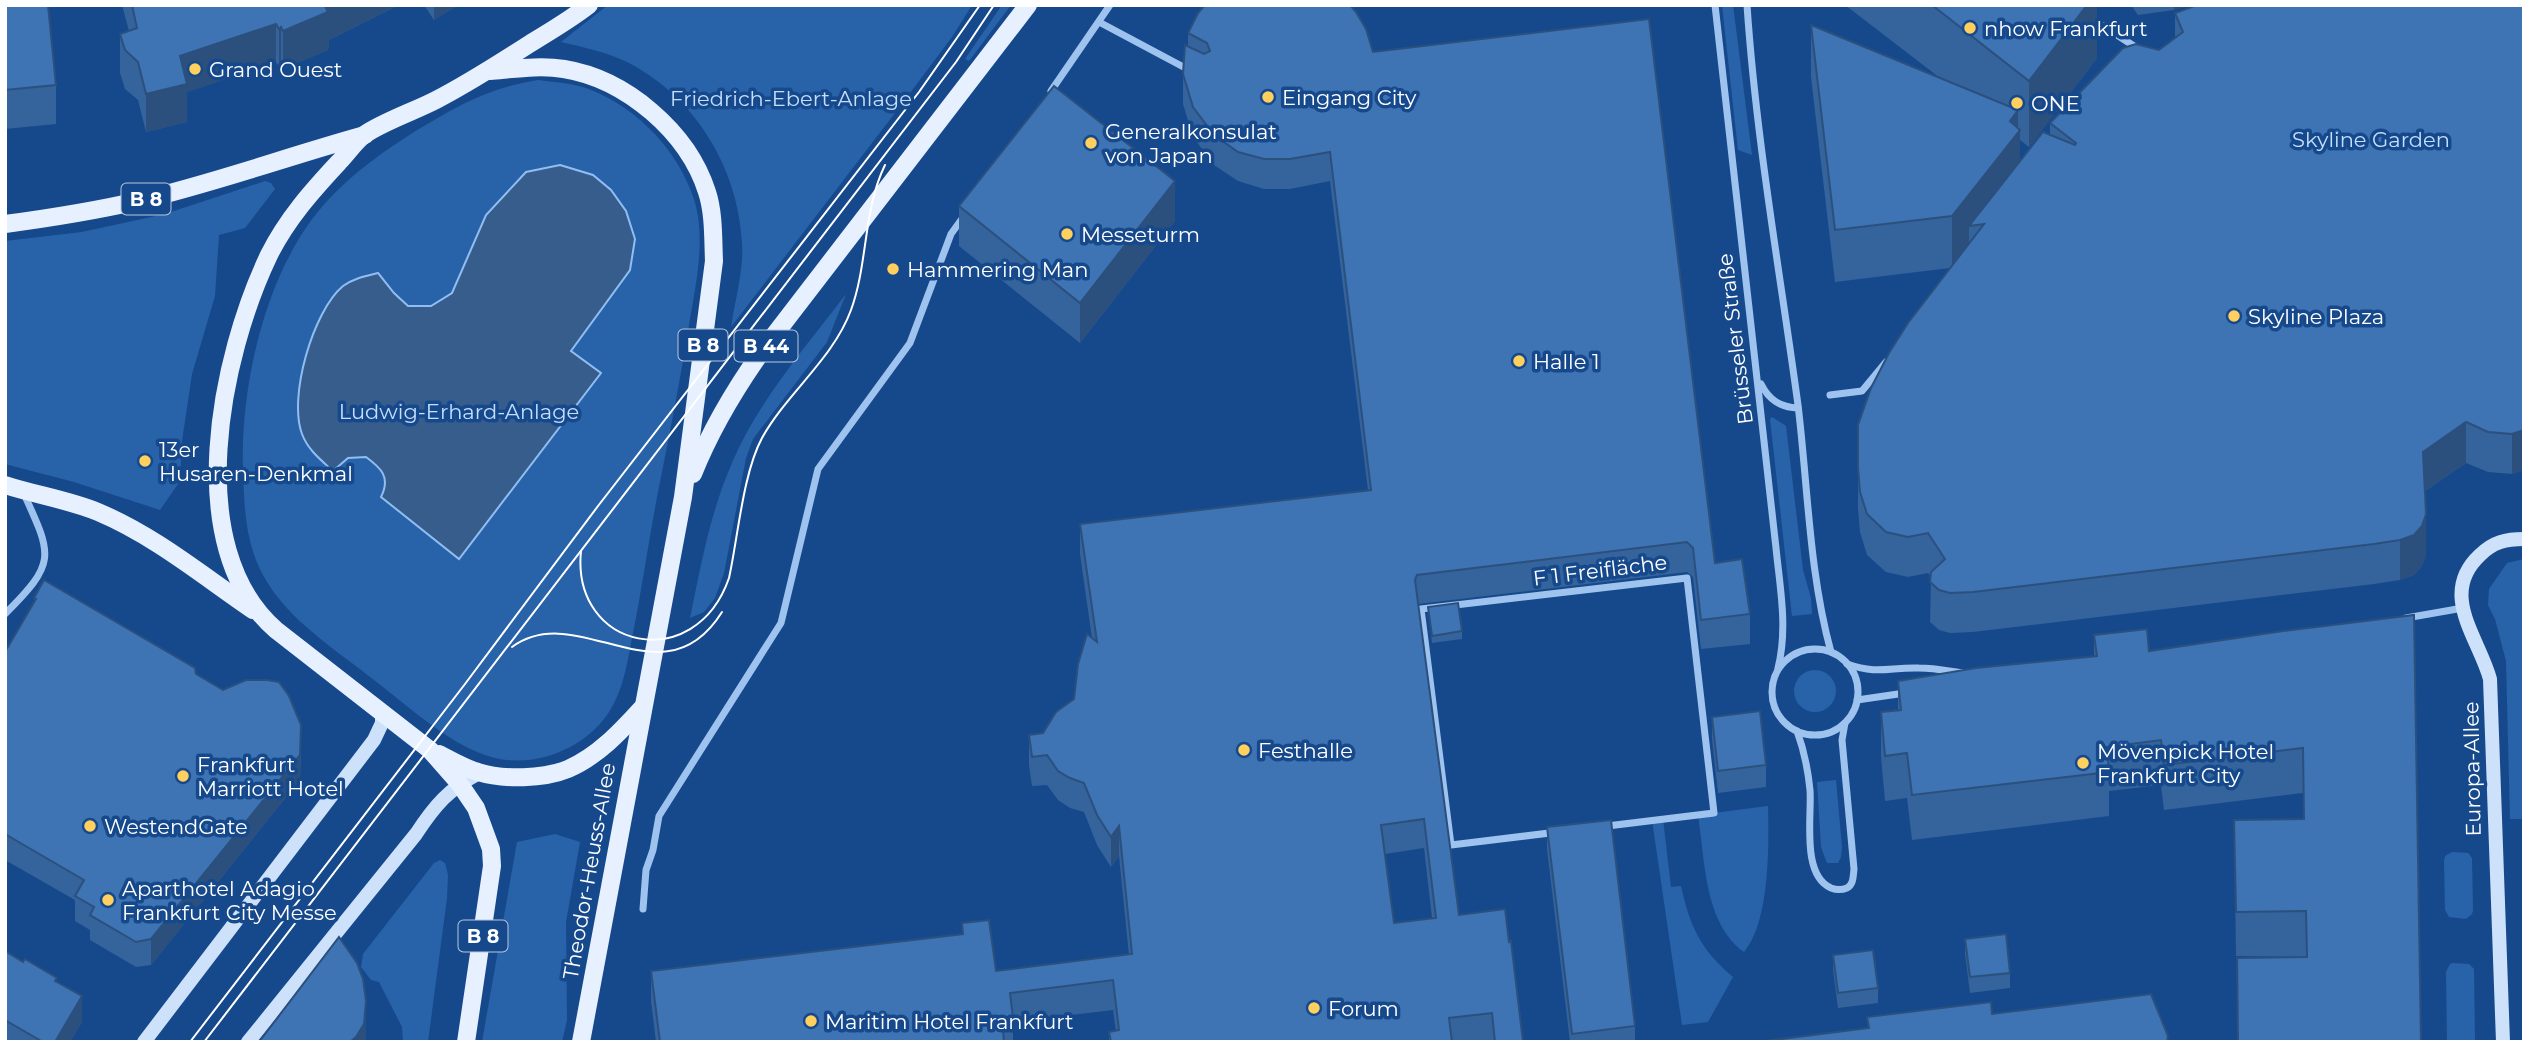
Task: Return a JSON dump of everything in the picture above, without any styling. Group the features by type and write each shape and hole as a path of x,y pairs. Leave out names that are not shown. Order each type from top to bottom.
{"main road":[{"path":"486,71 589,5"},
{"name":"B 44","path":"683,497 710,432 762,351 1028,5"},
{"name":"B 8","path":"5,223 139,201 365,135 436,100 486,71 516,68 564,69 589,75 624,91 643,104 665,124 682,146 707,193 714,261 683,497 642,708"},
{"path":"259,614 249,600 227,548 221,519 220,449 228,374 241,323 276,243 305,198 365,135"},
{"name":"B 8","path":"14,487 97,512 169,550 259,614 430,750 459,783 476,808 491,849 492,866 466,1042"},
{"path":"430,750 480,773 507,776 545,775 568,769 597,751 642,708"},
{"name":"Theodor-Heuss-Allee","path":"581,1042 642,708"}],"street":[{"path":"1043,101 1110,5"},
{"name":"Brüsseler Straße","path":"1715,5 1784,626 1784,646 1778,668"},
{"path":"1746,5 1751,70 1798,408 1814,557 1831,652"},
{"path":"2082,13 2149,56"},
{"path":"1098,22 1204,78"},
{"path":"643,909 646,870 653,850 659,816 781,623 817,469 910,343 951,234 966,212"},
{"path":"1830,394 1862,391 1892,354"},
{"path":"1757,370 1765,392 1772,400 1798,408"},
{"path":"5,614 37,580 45,558 42,534 14,487"},
{"name":"Europa-Allee","path":"2503,1042 2490,679 2486,662 2467,626 2461,591 2465,575 2474,560 2488,546 2507,539 2524,539"},
{"name":"F 1 Freifläche","path":"1687,578 1714,814 1451,845 1421,609 1687,578"},
{"path":"2398,620 2463,608"},
{"path":"1813,648 1831,652 1847,664 1854,675 1857,700 1853,712 1845,723 1834,730 1809,735 1797,731 1785,723 1776,711 1772,689 1778,668 1788,657 1800,651 1813,648"},
{"path":"1847,664 1879,671 1919,668 1980,672"},
{"path":"1944,682 1966,673"},
{"path":"1857,700 1914,692"},
{"path":"144,1042 374,740 383,714"},
{"path":"1797,731 1804,750 1810,790 1809,836 1814,867 1823,883 1839,890 1852,883 1854,869 1842,740 1845,723"},
{"path":"248,1042 416,834 433,808 459,783 480,773"},
{"path":"649,815 659,816"}],"green space":[{"name":"Friedrich-Ebert-Anlage","path":"608,5 972,5 952,37 731,327 742,263 739,214 722,161 708,137 692,114 651,76 611,55 561,42"},
{"path":"1002,5 1011,5 969,61 965,59"},
{"path":"1722,5 1733,5 1752,155 1738,150"},
{"name":"Ludwig-Erhard-Anlage","path":"538,80 583,87 601,94 618,103 648,127 673,157 691,191 700,241 683,363 636,618 619,692 607,715 582,740 549,756 513,760 479,753 447,736 320,639 285,606 261,572 249,536 244,494 243,436 253,363 274,290 307,226 329,199 380,155 444,114 488,93"},
{"path":"265,181 271,183 275,189 245,228 219,235 215,296 192,374 182,441 180,481 160,510 74,482 5,464 5,241 82,232 165,214"},
{"path":"846,294 827,342 753,439 746,458 724,573 715,598 704,612 690,618 712,520 724,482 743,440 769,396"},
{"path":"1772,417 1786,426 1803,570 1811,598 1812,614 1792,616 1770,419"},
{"path":"2524,559 2524,819 2510,819 2506,661 2495,619 2488,605 2489,589 2507,563"},
{"path":"1815,670 1830,676 1836,691 1830,706 1815,712 1800,706 1794,691 1800,676"},
{"path":"1836,780 1841,857 1838,863 1827,863 1821,847 1817,782"},
{"path":"1768,806 1768,861 1763,903 1753,939 1744,952 1731,940 1714,908 1705,870 1698,815"},
{"path":"1663,819 1671,887 1681,886 1688,914 1698,937 1733,977 1708,1022 1682,1025 1652,820"},
{"path":"555,834 580,842 566,922 567,1020 562,1042 482,1042 517,842"},
{"path":"2452,852 2468,853 2472,858 2473,910 2466,919 2449,917 2445,910 2444,861 2445,856"},
{"path":"440,860 445,863 448,875 447,898 428,1042 403,1042 402,1027 379,982 371,980 361,967 363,954 434,863"},
{"path":"2453,963 2469,964 2474,969 2475,1042 2447,1042 2446,972"}],"shaded area":[{"path":"560,165 593,175 611,190 626,211 635,239 630,270 571,351 601,373 459,559 381,497 385,478 366,457 348,458 333,471 311,450 302,434 299,418 298,399 306,356 313,334 332,298 343,286 356,279 378,273 408,306 431,306 452,293 486,215 526,172"}],"building":[{"path":"5,5 48,5 56,85 5,90"},
{"path":"132,5 328,5 325,6 328,12 283,31 276,24 180,56 187,84 146,94 138,62 125,50 120,34 137,28"},
{"path":"1205,5 1350,5 1366,29 1373,52 1649,19 1715,563 1742,559 1750,614 1701,620 1693,548 1687,542 1417,575 1415,580 1459,915 1505,909 1523,1042 1495,1042 1492,1013 1449,1018 1452,1042 1111,1042 1109,1032 1119,1030 1113,980 1010,993 1013,1018 1002,1019 1004,1042 660,1042 651,971 963,934 962,923 989,920 996,971 1132,954 1119,826 1111,837 1097,815 1084,783 1058,771 1047,755 1032,757 1029,735 1043,733 1056,712 1074,699 1078,664 1087,634 1097,642 1080,524 1371,490 1330,152 1290,159 1264,159 1238,152 1214,135 1193,107 1183,74 1185,45 1204,54 1210,51 1207,43 1188,33","holes":["1424,819 1436,918 1394,923 1381,825"]},
{"path":"1932,5 2087,5 2029,81"},
{"name":"Skyline Plaza","path":"2197,5 2524,5 2524,430 2512,434 2488,432 2466,422 2423,452 2426,514 2422,526 2414,535 2400,540 1973,592 1950,593 1939,590 1930,582 1931,572 1945,559 1928,533 1908,537 1886,532 1867,514 1860,492 1858,425 1871,388 1908,323 1984,224 1969,226 2043,132 2075,145 2076,143 2050,123 2123,48 2136,44 2159,50 2183,32 2175,13"},
{"path":"1811,25 2018,110 2010,121 2020,130 1952,216 1835,230"},
{"name":"Messeturm","path":"1054,86 1175,181 1080,303 959,206"},
{"path":"44,580 195,668 196,674 223,690 246,680 279,682 289,696 301,725 300,755 151,939 136,942 90,915 94,907 75,896 84,880 5,834 5,652"},
{"path":"1458,603 1462,631 1432,636 1428,607"},
{"path":"2414,615 2421,1042 2238,1042 2237,958 2307,957 2306,911 2236,912 2234,820 2304,819 2303,748 2164,765 2161,740 2107,747 2109,772 1912,795 1907,753 1885,756 1881,712 1901,710 1898,681 1976,668 2097,656 2094,635 2147,629 2149,651"},
{"path":"1760,711 1766,765 1718,771 1712,717"},
{"path":"1611,820 1635,1026 1572,1034 1547,827"},
{"path":"2006,934 2010,973 1970,977 1965,939"},
{"path":"339,937 357,963 363,979 366,1001 364,1024 356,1037 350,1042 259,1042"},
{"path":"1873,950 1878,988 1838,993 1833,955"},
{"path":"5,951 23,962 25,959 57,978 55,981 82,996 55,1042 43,1042 5,1020"},
{"path":"2151,994 2168,1036 2167,1042 1757,1042 1869,1028 1867,1017 1991,1002 1992,1014"}],"tram line":[{"path":"190,1042 598,506 919,92 980,5"},
{"path":"204,1042 956,62 994,5"},
{"path":"581,551 583,585 595,611 614,629 638,638 665,639 690,629 712,609 729,578 755,452 772,422 833,344 851,310 873,200 885,165"},
{"path":"512,647 538,635 565,634 647,651 674,650 699,638 722,612"}],"place":[{"name":"nhow Frankfurt","path":"1970,28"},
{"name":"Grand Ouest","path":"195,69"},
{"name":"Eingang City","path":"1268,97"},
{"name":"ONE","path":"2017,103"},
{"name":"Generalkonsulat von Japan","path":"1091,143"},
{"name":"Messeturm","path":"1067,234"},
{"name":"Hammering Man","path":"893,269"},
{"name":"Skyline Plaza","path":"2234,316"},
{"name":"Halle 1","path":"1519,361"},
{"name":"13er Husaren-Denkmal","path":"145,461"},
{"name":"Festhalle","path":"1244,750"},
{"name":"Mövenpick Hotel Frankfurt City","path":"2083,763"},
{"name":"Frankfurt Marriott Hotel","path":"183,776"},
{"name":"WestendGate","path":"90,826"},
{"name":"Aparthotel Adagio Frankfurt City Messe","path":"108,900"},
{"name":"Forum","path":"1314,1008"},
{"name":"Maritim Hotel Frankfurt","path":"811,1021"}],"park label":[{"name":"Skyline Garden","path":"2371,139"}]}
